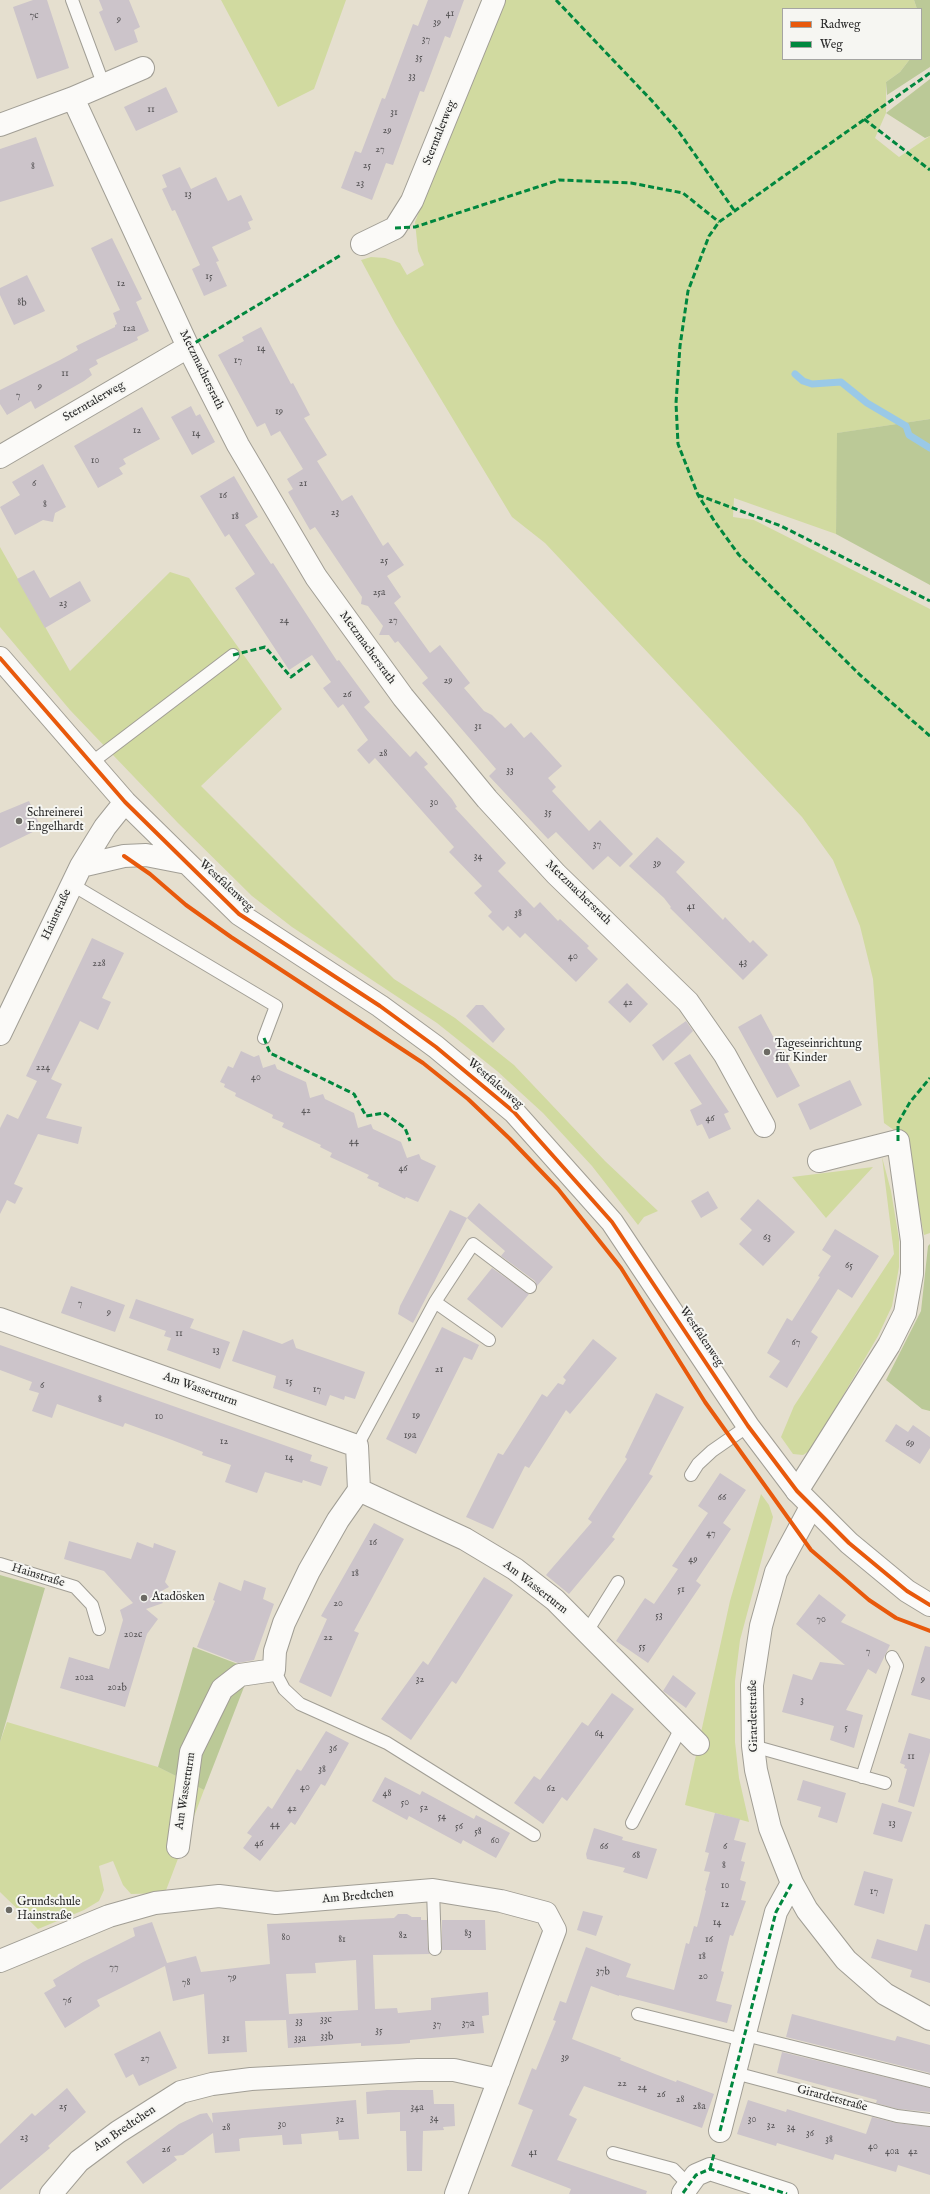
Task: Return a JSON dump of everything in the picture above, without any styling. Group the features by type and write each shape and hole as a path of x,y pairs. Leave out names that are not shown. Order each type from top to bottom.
{"street":[{"name":"Sterntalerweg","path":"362,244 395,228 412,201 494,0"},
{"path":"0,124 104,86 144,68"},
{"name":"Metzmachersrath","path":"73,98 188,347 238,445 316,577 403,697 487,799 556,874 688,1002 725,1055 764,1126"},
{"name":"Sterntalerweg","path":"0,457 188,347"},
{"name":"Westfalenweg","path":"0,658 125,802 239,914 380,1006 436,1047 514,1112 612,1222 748,1426 797,1491 811,1507 849,1543 907,1591 930,1605"},
{"name":"Hainstraße","path":"0,1034 76,875 105,827 125,802"},
{"path":"76,875 124,856 146,855 187,863"},
{"path":"797,1491 889,1345 905,1313 912,1274 912,1241 898,1141 819,1161"},
{"name":"Am Wasserturm","path":"0,1319 357,1446"},
{"path":"274,1670 275,1652 287,1616 309,1570 338,1520 359,1490 357,1446"},
{"name":"Am Wasserturm","path":"359,1490 465,1539 515,1569 555,1600 586,1633 698,1744"},
{"name":"Girardetstraße","path":"811,1507 776,1572 760,1626 752,1685 753,1746 756,1770 770,1828 792,1883 807,1910 846,1960 885,1994 930,2018"},
{"name":"Am Wasserturm","path":"178,1847 190,1752 222,1689 240,1675 274,1670"},
{"path":"720,2131 776,1912 792,1883"},
{"name":"Am Bredtchen","path":"0,1961 109,1916 155,1903 219,1896 276,1904 433,1890 501,1901 546,1914 555,1930 456,2194"},
{"name":"Am Bredtchen","path":"51,2194 79,2161 118,2132 180,2092 212,2084 251,2079 418,2070 454,2070 499,2080"},
{"path":"685,2188 696,2175 712,2162 787,2194"}],"lane":[{"path":"72,0 104,86"},
{"path":"91,763 234,656"},
{"path":"76,875 276,1006 264,1038"},
{"path":"357,1446 436,1302 473,1244 530,1287"},
{"path":"436,1302 489,1340"},
{"path":"691,1475 698,1464 712,1451 748,1426"},
{"name":"Hainstraße","path":"0,1564 75,1587 92,1605 99,1628"},
{"path":"586,1633 618,1582"},
{"path":"862,1777 897,1666 892,1657"},
{"path":"274,1670 284,1689 300,1704 388,1743 534,1835"},
{"path":"632,1823 681,1728"},
{"path":"753,1746 885,1783"},
{"path":"433,1890 435,1949"},
{"path":"638,2014 930,2081"},
{"name":"Girardetstraße","path":"735,2073 897,2116 930,2120"},
{"path":"613,2153 674,2170 685,2188"}],"green space":[{"path":"221,0 346,0 314,89 278,107"},
{"path":"504,0 914,0 917,8 782,8 782,60 909,60 900,72 886,82 886,113 875,138 899,157 930,136 930,419 838,433 836,534 734,498 733,517 754,520 930,609 930,1233 924,1235 905,1138 884,1123 873,979 860,926 833,860 802,817 545,543 512,517 395,323 361,260 371,257 385,258 400,263 407,275 424,265 418,251 415,222"},
{"path":"914,0 930,0 930,67 887,95 886,82 900,72 909,60 922,60 922,8 917,8"},
{"path":"930,79 930,136 925,138 886,113"},
{"path":"930,419 930,585 836,534 837,433"},
{"path":"0,547 70,671 170,572 189,578 282,709 201,786 394,979 455,1018 514,1065 605,1161 658,1211 644,1217 638,1225 592,1166 543,1113 497,1071 437,1023 292,927 252,896 178,823 70,710 0,627"},
{"path":"882,1157 891,1191 899,1239 899,1267 892,1306 878,1336 811,1450 803,1455 793,1454 781,1437 794,1406 894,1254"},
{"path":"873,1167 826,1218 792,1177"},
{"path":"930,1244 930,1411 922,1409 886,1380 921,1311 928,1246"},
{"path":"761,1494 769,1505 773,1517 740,1640 735,1681 735,1742 739,1778 749,1822 685,1805 730,1601"},
{"path":"0,1575 45,1588 0,1742"},
{"path":"193,1647 251,1669 204,1790 158,1767"},
{"path":"7,1722 158,1767 204,1790 165,1893 131,1894 123,1885 113,1861 99,1866 104,1890 99,1901 84,1910 38,1929 0,1892 0,1742"}],"building":[{"path":"33,0 47,0 69,68 37,79 13,7"},
{"path":"99,0 129,0 140,27 134,30 138,42 115,51 99,12 103,10"},
{"path":"428,0 464,0 450,38 445,36 424,92 420,91 393,165 386,163 372,200 341,188 355,151 361,153 382,98 385,99 413,24 418,26"},
{"path":"166,87 178,112 136,131 124,107"},
{"path":"36,137 54,186 0,202 0,149"},
{"path":"180,167 191,189 216,177 228,201 241,195 253,220 248,222 251,229 212,247 219,261 216,262 227,286 204,296 192,269 200,265 175,210 172,211 162,189 167,187 162,175"},
{"path":"112,238 142,299 136,302 149,331 137,337 138,340 96,360 98,364 89,369 92,375 84,381 35,409 31,401 7,415 0,404 0,390 78,350 76,346 115,327 117,324 113,313 120,310 91,248"},
{"path":"27,275 45,311 14,325 0,295 0,288"},
{"path":"261,327 291,384 293,383 310,415 304,418 327,455 317,461 342,501 352,495 383,546 388,542 404,565 387,576 401,597 394,603 430,653 440,645 470,683 464,688 484,711 492,715 505,728 511,723 524,738 531,732 562,766 548,778 556,787 552,791 589,831 600,820 633,854 620,867 608,856 593,870 556,832 548,839 489,776 496,769 422,683 428,678 398,641 395,643 389,635 379,635 383,626 368,606 361,604 362,597 315,527 310,530 288,492 293,489 287,479 303,469 280,431 271,436 265,423 257,427 218,355 244,341 242,337"},
{"path":"191,406 196,416 200,414 215,442 192,455 171,417"},
{"path":"142,407 160,439 123,459 126,464 119,468 123,474 98,488 74,446"},
{"path":"43,464 66,507 55,513 53,522 43,520 15,535 0,507 20,495 12,482"},
{"path":"234,476 258,517 245,525 271,564 273,563 337,661 339,660 370,702 364,707 410,757 416,751 428,764 424,767 452,799 457,807 455,808 506,863 498,871 534,908 540,902 558,921 560,919 589,946 587,948 598,959 576,982 525,933 520,938 508,926 503,931 488,916 492,912 474,893 482,886 449,852 454,847 375,758 369,764 357,750 368,740 343,704 338,708 323,688 331,682 312,655 289,670 235,588 255,574 229,534 225,537 200,496"},
{"path":"34,570 50,598 80,581 91,601 45,628 17,579"},
{"name":"Schreinerei Engelhardt","path":"29,801 41,828 0,848 0,813"},
{"path":"657,837 685,862 676,872 723,920 725,917 750,943 753,940 768,955 743,980 670,908 671,907 664,898 629,866"},
{"path":"92,938 124,953 102,998 111,1002 98,1030 80,1021 51,1079 62,1084 46,1118 82,1127 78,1144 38,1134 14,1184 23,1188 15,1204 7,1200 0,1214 0,1128 7,1114 18,1119 37,1081 26,1076"},
{"path":"627,983 648,1004 630,1023 608,1002"},
{"path":"476,1005 483,1005 505,1029 493,1043 466,1016"},
{"name":"Tageseinrichtung für Kinder","path":"761,1014 800,1086 777,1098 738,1027"},
{"path":"686,1021 693,1031 663,1061 652,1045"},
{"path":"241,1051 254,1057 259,1055 263,1068 275,1064 277,1069 306,1082 310,1098 323,1094 325,1099 354,1113 358,1128 371,1124 373,1129 401,1142 407,1158 419,1154 421,1159 436,1166 418,1202 406,1197 405,1199 378,1186 379,1183 367,1178 369,1175 330,1157 332,1153 320,1147 321,1145 282,1127 284,1123 272,1118 273,1115 235,1096 236,1093 224,1087 225,1084 220,1082 228,1066 233,1068"},
{"path":"690,1054 729,1112 724,1114 731,1129 709,1139 702,1124 697,1126 690,1110 702,1104 674,1063"},
{"path":"850,1080 862,1105 810,1130 798,1104"},
{"path":"708,1191 718,1208 701,1218 691,1201"},
{"path":"758,1199 795,1232 763,1266 739,1244 752,1230 740,1219"},
{"path":"479,1203 553,1267 537,1286 535,1281 501,1256 505,1251 467,1218"},
{"path":"450,1210 467,1218 413,1323 398,1314 400,1306"},
{"path":"835,1229 879,1256 852,1298 838,1289 811,1332 818,1337 787,1388 769,1377 780,1361 767,1353 787,1318 792,1321 820,1277 818,1276 831,1256 822,1250"},
{"path":"492,1268 529,1294 502,1328 467,1299"},
{"path":"71,1286 125,1305 115,1332 61,1313"},
{"path":"136,1299 194,1319 190,1328 230,1342 220,1369 167,1350 171,1338 164,1336 166,1331 129,1318"},
{"path":"442,1327 479,1345 472,1360 464,1357 416,1454 386,1439"},
{"path":"243,1330 282,1344 293,1339 296,1348 365,1372 355,1399 345,1396 344,1400 330,1395 326,1406 273,1388 276,1376 232,1361"},
{"path":"593,1339 617,1358 570,1414 566,1410 529,1468 525,1466 493,1529 466,1517 498,1453 503,1455 542,1394 547,1397 558,1383 563,1385 566,1380 563,1377"},
{"path":"0,1345 312,1455 310,1461 328,1467 321,1486 303,1480 302,1483 265,1472 257,1493 225,1482 231,1465 202,1455 203,1452 172,1440 125,1423 123,1427 57,1404 52,1418 32,1411 39,1393 29,1390 32,1382 0,1370"},
{"path":"656,1393 684,1407 649,1474 653,1476 612,1537 615,1539 569,1594 546,1575 592,1522 588,1519 627,1459 625,1457"},
{"path":"896,1424 908,1432 913,1425 930,1437 930,1448 920,1464 885,1441"},
{"path":"720,1473 746,1490 723,1523 731,1529 696,1581 701,1585 648,1663 616,1641 645,1598 654,1604 678,1569 672,1566 708,1513 698,1506"},
{"path":"374,1523 404,1539 354,1631 359,1633 331,1697 299,1682 327,1619 321,1616"},
{"path":"69,1541 131,1559 137,1542 153,1548 154,1543 176,1551 165,1582 169,1587 156,1594 163,1603 146,1609 158,1619 147,1634 125,1707 60,1688 69,1657 109,1669 123,1620 120,1610 133,1603 104,1571 64,1559"},
{"path":"484,1577 513,1595 456,1684 452,1681 411,1740 381,1719 423,1661 428,1665"},
{"path":"244,1580 266,1588 263,1599 274,1604 254,1660 238,1663 197,1647 215,1601 213,1600 219,1582 241,1591"},
{"path":"819,1594 846,1615 841,1622 890,1645 876,1674 868,1669 846,1710 863,1715 854,1748 830,1740 834,1726 782,1712 793,1674 812,1680 820,1662 845,1665 796,1624"},
{"path":"925,1646 930,1647 930,1700 911,1695"},
{"path":"673,1675 696,1693 686,1708 663,1691"},
{"path":"612,1693 634,1709 567,1801 562,1797 543,1824 514,1803 534,1776 540,1780 582,1722 588,1726"},
{"path":"326,1731 349,1743 325,1786 321,1784 295,1825 291,1822 260,1861 243,1848 252,1836 247,1833 268,1806 272,1809 297,1769 301,1771"},
{"path":"909,1733 930,1739 930,1752 914,1807 898,1802 907,1769 904,1768 905,1765 900,1763"},
{"path":"385,1777 420,1795 422,1791 474,1819 476,1815 510,1833 496,1858 463,1840 461,1844 409,1816 407,1820 372,1801"},
{"path":"803,1780 846,1793 837,1823 818,1817 821,1807 797,1800"},
{"path":"882,1803 912,1812 902,1842 873,1834"},
{"path":"715,1813 740,1819 734,1840 746,1843 741,1861 745,1862 740,1880 746,1882 741,1900 746,1901 733,1936 730,1935 721,1971 724,1972 716,2001 732,2005 727,2023 619,1996 591,1986 572,2039 621,2058 620,2060 655,2074 676,2082 677,2080 714,2094 702,2128 584,2086 569,2115 577,2119 557,2160 647,2191 646,2194 569,2194 571,2189 511,2166 533,2110 518,2104 532,2068 536,2070 556,2021 553,2020 560,2001 566,2003 586,1947 631,1964 626,1977 674,1990 686,1943 689,1944 694,1926 697,1927 706,1891 710,1872 704,1871 709,1853 705,1852"},
{"path":"594,1828 623,1837 622,1840 657,1849 647,1879 623,1872 625,1868 587,1859 586,1854"},
{"path":"864,1871 893,1879 884,1914 854,1905"},
{"path":"583,1911 603,1916 596,1936 577,1930"},
{"path":"398,1914 407,1914 412,1917 421,1917 421,1920 427,1920 428,1949 430,1954 373,1955 375,2009 397,2008 398,2013 431,2010 431,1998 488,1992 489,2015 482,2016 484,2033 410,2040 410,2043 399,2044 361,2046 361,2043 288,2048 286,2020 245,2021 247,2052 208,2054 204,1994 173,2001 165,1966 97,2000 100,2006 65,2028 44,1993 56,1986 53,1980 83,1962 135,1936 133,1928 152,1922 167,1963 196,1956 201,1972 270,1964 267,1924 394,1918","holes":["356,1960 358,2010 289,2014 286,1974 316,1973 315,1963"]},
{"path":"442,1920 485,1920 486,1950 442,1950"},
{"path":"925,1924 930,1925 930,1983 910,1977 912,1970 871,1958 877,1939 917,1951"},
{"path":"792,2014 895,2041 897,2036 930,2045 930,2073 786,2037"},
{"path":"160,2031 177,2068 139,2086 133,2074 126,2078 114,2054"},
{"path":"782,2052 930,2088 930,2112 898,2109 876,2103 877,2100 777,2073"},
{"path":"67,2088 86,2112 48,2146 50,2148 0,2190 0,2144 32,2113 35,2116"},
{"path":"387,2090 433,2090 434,2104 454,2104 455,2126 443,2127 444,2130 423,2131 422,2171 407,2171 406,2131 400,2131 400,2112 367,2114 366,2092"},
{"path":"356,2100 359,2139 339,2140 338,2131 301,2134 302,2144 283,2145 282,2135 242,2138 239,2139 240,2151 215,2153 213,2133 183,2155 174,2156 177,2160 143,2184 126,2162 179,2124 200,2114 207,2113 213,2123 212,2113"},
{"path":"748,2100 786,2112 787,2109 866,2134 872,2117 896,2123 930,2127 930,2175 898,2165 896,2172 835,2154 833,2160 777,2143 776,2146 737,2134"}],"waterway":[{"path":"795,374 803,381 812,384 841,382 867,403 906,426 909,435 930,448"}],"marked path":[{"path":"556,0 654,103 679,132 734,210"},
{"path":"930,73 719,222 709,236 688,291 680,346 676,403 678,444 698,495 739,555 860,675 930,736"},
{"path":"864,119 930,170"},
{"path":"395,228 415,227 559,180 631,183 683,193 719,222"},
{"path":"188,347 341,255"},
{"path":"698,495 781,526 930,601"},
{"path":"233,655 265,647 291,677 310,663"},
{"path":"264,1038 270,1053 354,1094 366,1116 384,1113 405,1128 410,1141"},
{"path":"898,1141 898,1123 910,1102 930,1078"},
{"path":"720,2131 776,1912 792,1883"},
{"path":"710,2169 714,2154"},
{"path":"683,2193 696,2175 710,2169 787,2194"}],"cycle path":[{"path":"0,658 125,802 239,914 380,1006 436,1047 514,1112 612,1222 748,1426 797,1491 849,1543 907,1591 930,1605"},
{"path":"124,856 150,874 186,905 231,937 423,1063 468,1099 510,1139 558,1189 621,1268 705,1402 811,1550 869,1600 896,1618 930,1631"}],"place":[{"name":"Schreinerei Engelhardt","path":"19,821"},
{"name":"Tageseinrichtung für Kinder","path":"767,1052"},
{"name":"Atadösken","path":"144,1598"},
{"name":"Grundschule Hainstraße","path":"9,1910"}]}
